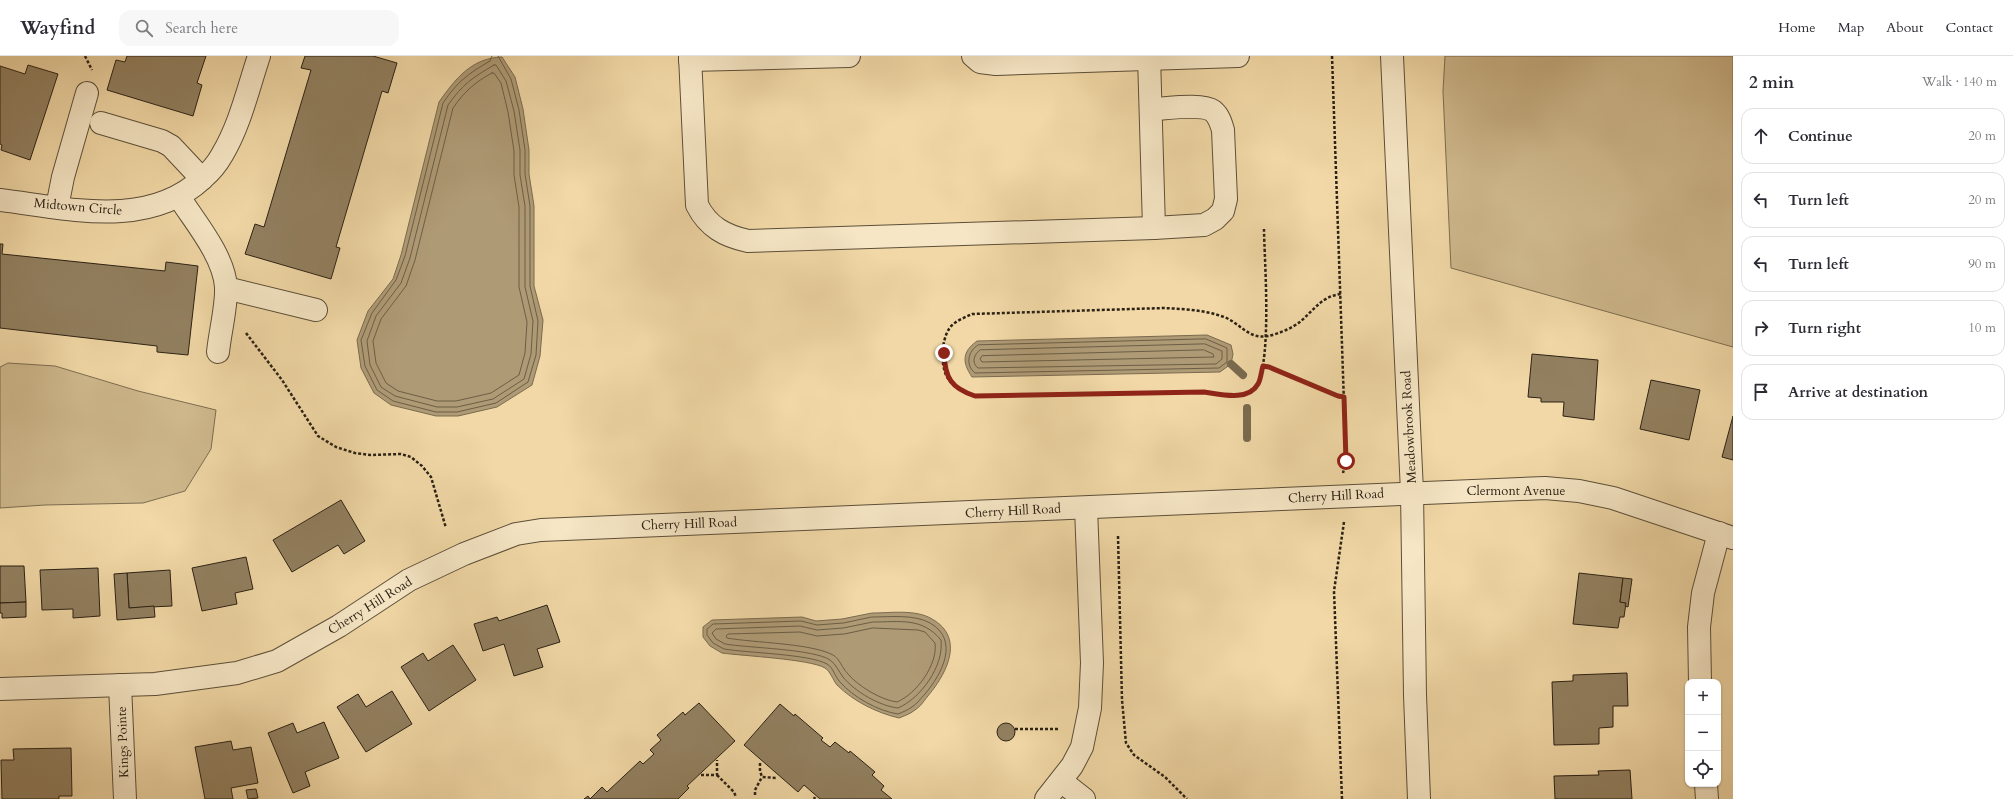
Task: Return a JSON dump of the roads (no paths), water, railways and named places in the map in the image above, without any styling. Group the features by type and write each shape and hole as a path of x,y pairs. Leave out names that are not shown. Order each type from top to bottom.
{"street":[{"name":"Midtown Circle","path":"0,200 57,207 120,212 161,205 179,197 202,179 222,157 231,137 259,56"},
{"path":"849,56 690,58 697,205 702,215 720,232 732,238 748,241 1154,228 1204,225 1215,219 1223,211 1226,199 1223,130 1220,119 1212,110 1200,108 1150,109"},
{"path":"973,56 980,62 996,64 1149,57 1238,56"},
{"name":"Meadowbrook Road","path":"1392,56 1412,492 1415,694 1419,799"},
{"path":"1149,57 1154,228"},
{"path":"57,207 63,177 87,93"},
{"path":"101,123 162,141 171,146 202,179"},
{"path":"179,197 220,261 224,273 226,288 218,352"},
{"path":"226,288 316,310"},
{"name":"Clermont Avenue","path":"1412,492 1545,488 1579,491 1613,498 1726,536"},
{"name":"Cherry Hill Road","path":"0,689 120,685 192,680 230,674 277,661 339,626 409,580 464,554 516,534 576,528 1086,508 1412,492"},
{"path":"1046,799 1072,766 1082,748 1090,708 1092,663 1086,508"},
{"path":"1700,679 1699,627 1703,593 1726,536"},
{"name":"Kings Pointe","path":"120,685 125,799"},
{"path":"1061,781 1084,799"},
{"path":"1706,787 1707,799"}],"water":[{"path":"502,57 515,77 523,109 529,150 529,174 534,206 534,286 543,320 540,356 532,385 497,407 458,416 436,416 391,405 374,393 361,368 357,340 368,311 393,279 401,255 439,102 458,77 473,65 491,58"},
{"path":"1207,335 1231,345 1233,354 1231,364 1220,372 972,377 966,367 965,362 968,349 977,341"},
{"path":"903,612 926,616 942,627 948,636 950,646 949,657 941,678 919,707 911,713 899,718 874,710 850,696 837,685 825,668 806,662 722,653 710,646 703,637 703,627 712,620 802,617 816,621 842,619 872,613"}],"waterway":[{"path":"1231,364 1243,375"},
{"path":"1247,408 1247,438"}]}
